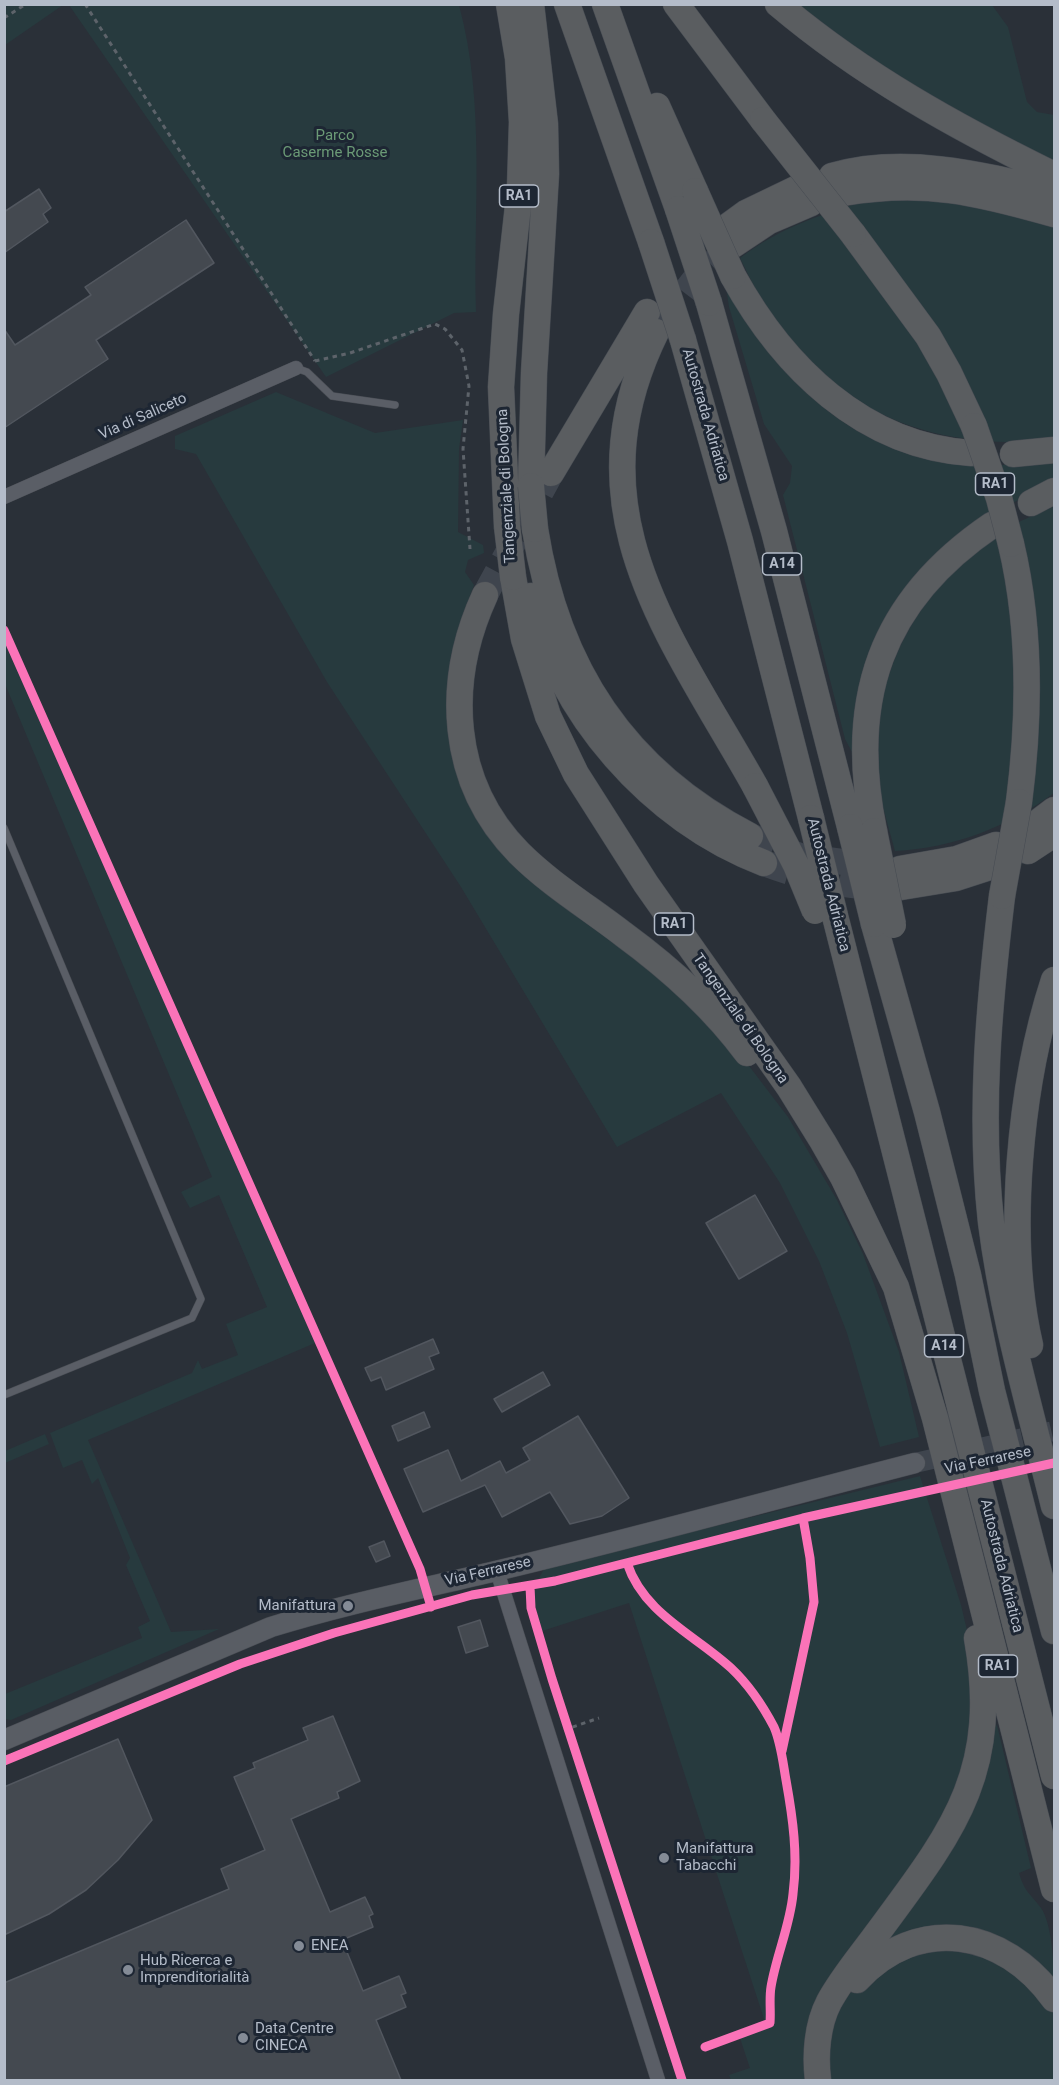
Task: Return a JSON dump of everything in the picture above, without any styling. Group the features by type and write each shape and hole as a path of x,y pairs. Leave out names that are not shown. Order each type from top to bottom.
{"highway":[{"name":"Tangenziale di Bologna","path":"509,4 518,58 522,122 520,188 507,302 501,387 506,481 524,639 548,716 576,774 646,884 789,1087 843,1177 879,1251 905,1316 941,1443 1054,1889"},
{"path":"531,4 545,124 546,174 534,373 541,480 535,529 541,565 554,614 574,663 602,709 626,740 673,787 698,807 750,836"},
{"name":"Autostrada Adriatica","path":"567,4 683,339 737,530 811,818 825,913 880,1095 1054,1776"},
{"name":"A14","path":"605,4 709,303 862,829 927,1112 968,1275 992,1391 1054,1631"},
{"path":"612,4 733,276 768,333 794,364 828,396 859,418 891,434 937,448 971,453"},
{"name":"RA1","path":"676,4 853,234 928,336 949,373 974,426 996,487 1019,575 1027,655 1028,703 1019,802 1002,896 986,1063 987,1178 1000,1284 1044,1469 1054,1500"},
{"path":"778,4 826,43 905,96 991,145 1054,175"},
{"path":"1054,192 995,178 910,167 880,168 837,184 877,187 936,186 982,194 1054,214"},
{"path":"728,237 769,220 806,195"},
{"path":"541,480 652,322 626,427 622,463 625,518 633,554 666,629 755,786 796,865 825,913"},
{"path":"1013,454 1054,450"},
{"path":"1031,503 1054,491"},
{"path":"862,829 864,731 869,696 880,660 908,605 928,579 969,541 992,525"},
{"path":"517,566 542,634 582,714 602,741 639,781 691,824 718,842 764,863"},
{"path":"485,596 466,648 459,683 462,745 484,805 501,833 520,853 576,900 673,974 740,1044 785,1106 879,1251"},
{"path":"1028,851 1044,830 1054,810"},
{"path":"900,878 957,859 995,856"},
{"path":"1044,1469 1046,1421 1028,1334 1018,1210 1022,1146 1031,1075 1054,980"},
{"path":"818,2080 817,2057 825,2009 953,1826 968,1795 978,1756 983,1702 978,1647 955,1539 941,1443"},
{"path":"820,2031 844,1995 871,1965 895,1949 927,1939 964,1939 1006,1953 1035,1974 1054,1999"}],"main road":[{"name":"Via Ferrarese","path":"4,1740 271,1627 381,1596 497,1571 915,1463"}],"street":[{"name":"Via di Saliceto","path":"4,497 296,368"},
{"path":"497,1571 658,2080"}],"lane":[{"path":"296,368 307,372 332,396 395,405"},
{"path":"4,828 201,1299 192,1318 4,1395"}],"path":[{"path":"4,18 26,4"},
{"path":"85,4 315,361"},
{"path":"296,368 350,353 435,324 445,330 462,350 469,386 463,448 470,549"},
{"path":"792,1521 814,1515"},
{"path":"781,1754 814,1602 803,1518"},
{"path":"617,1566 638,1561"},
{"path":"627,1563 633,1580 650,1605 741,1678 774,1728 781,1754 796,1846 795,1875 787,1924 770,1988 770,2024 705,2047"},
{"path":"565,1718 569,1732"},
{"path":"549,1735 569,1732 599,1718"}],"green space":[{"path":"5,4 63,4 63,5 5,45"},
{"name":"Parco Caserme Rosse","path":"69,5 459,5 473,80 476,157 476,312 454,313 326,377"},
{"path":"791,5 992,5 1008,27 1027,102 1037,112 1054,115 1054,163 954,115"},
{"path":"874,198 969,202 1054,224 1054,440 1016,442 978,440 943,435 908,425 876,411 844,392 815,369 781,332 740,258 787,229"},
{"path":"726,287 755,335 791,377 823,406 855,429 889,446 925,457 964,463 1007,465 1054,462 1054,481 1007,506 876,642 863,682 854,751 852,752 845,739 783,495 790,483 792,466 764,424 729,307"},
{"path":"276,392 375,433 463,420 459,449 458,532 483,545 484,553 468,560 465,572 474,585 451,656 447,700 477,807 730,1041 788,1117 837,1200 863,1254 899,1352 919,1437 880,1447 847,1333 819,1261 780,1183 721,1093 617,1147 461,887 327,682 196,454 175,449 175,436"},
{"path":"1054,506 1054,793 1018,816 979,834 938,845 895,851 880,792 876,757 878,723 895,658 910,628 949,575 1001,532"},
{"path":"5,641 315,1343 88,1440 171,1632 219,1629 11,1720 5,1719 5,1694 142,1638 138,1627 150,1621 126,1565 130,1558 98,1478 92,1484 82,1460 63,1468 50,1433 192,1373 198,1360 202,1369 238,1355 226,1324 267,1307 219,1195 190,1208 181,1192 212,1177 5,684"},
{"path":"45,1434 49,1444 5,1463 5,1451"},
{"path":"920,1476 961,1605 970,1643 973,1700 959,1795 853,1956 808,2080 731,2080 729,2075 750,2068 738,2032 765,2022 629,1603 542,1631 531,1592 544,1569 560,1564"},
{"path":"997,1725 1031,1868 1019,1873 1026,1889 1045,1915 1048,1924 1053,1955 1054,1983 1040,1967 886,1938 992,1728"},
{"path":"924,1947 992,1954 1050,2006 1054,2013 1054,2080 828,2080 827,2067 832,2029 849,1994 864,1979"}],"building":[{"path":"39,189 51,208 43,214 48,222 4,253 4,212"},
{"path":"186,220 214,263 96,340 108,359 4,428 4,329 15,345 91,295 85,287"},
{"path":"755,1195 787,1251 739,1279 706,1223"},
{"path":"433,1339 439,1353 429,1357 434,1369 386,1390 381,1377 371,1381 365,1368"},
{"path":"543,1372 550,1385 502,1412 494,1399"},
{"path":"424,1412 430,1427 398,1441 392,1426"},
{"path":"578,1416 629,1498 602,1516 570,1524 550,1492 502,1517 485,1485 423,1512 404,1469 448,1450 461,1481 500,1461 506,1473 530,1460 523,1448"},
{"path":"384,1541 390,1556 376,1562 369,1547"},
{"path":"480,1620 488,1646 466,1653 458,1627"},
{"path":"333,1716 360,1781 337,1792 339,1798 291,1819 330,1912 365,1897 373,1914 369,1916 373,1927 342,1940 363,1991 399,1976 406,1993 401,1995 406,2007 376,2020 401,2080 4,2080 4,1983 229,1889 221,1869 265,1850 234,1777 255,1768 253,1763 308,1740 303,1728"},
{"path":"118,1739 152,1820 118,1860 86,1890 49,1914 4,1935 4,1787"}],"tunnel":[{"path":"661,324 695,279 733,245"},
{"path":"485,595 551,473"},
{"path":"750,836 800,856 880,867"},
{"path":"764,863 824,881 886,887"},
{"path":"915,1463 1054,1431"}],"cycle path":[{"path":"4,630 420,1569 431,1607"},
{"path":"4,1761 240,1664 334,1633 472,1595 555,1581 803,1518 1054,1463"},
{"path":"782,1751 814,1602 803,1518"},
{"path":"627,1563 635,1581 658,1610 731,1668 755,1696 774,1727 782,1753 789,1794 794,1837 794,1880 789,1918 771,1987 770,2023 705,2047"},
{"path":"530,1586 531,1608 552,1679 682,2080"}],"place":[{"name":"Manifattura","path":"348,1606"},
{"name":"Manifattura Tabacchi","path":"664,1858"},
{"name":"ENEA","path":"299,1946"},
{"name":"Hub Ricerca e Imprenditorialità","path":"128,1970"},
{"name":"Data Centre CINECA","path":"243,2038"}]}
